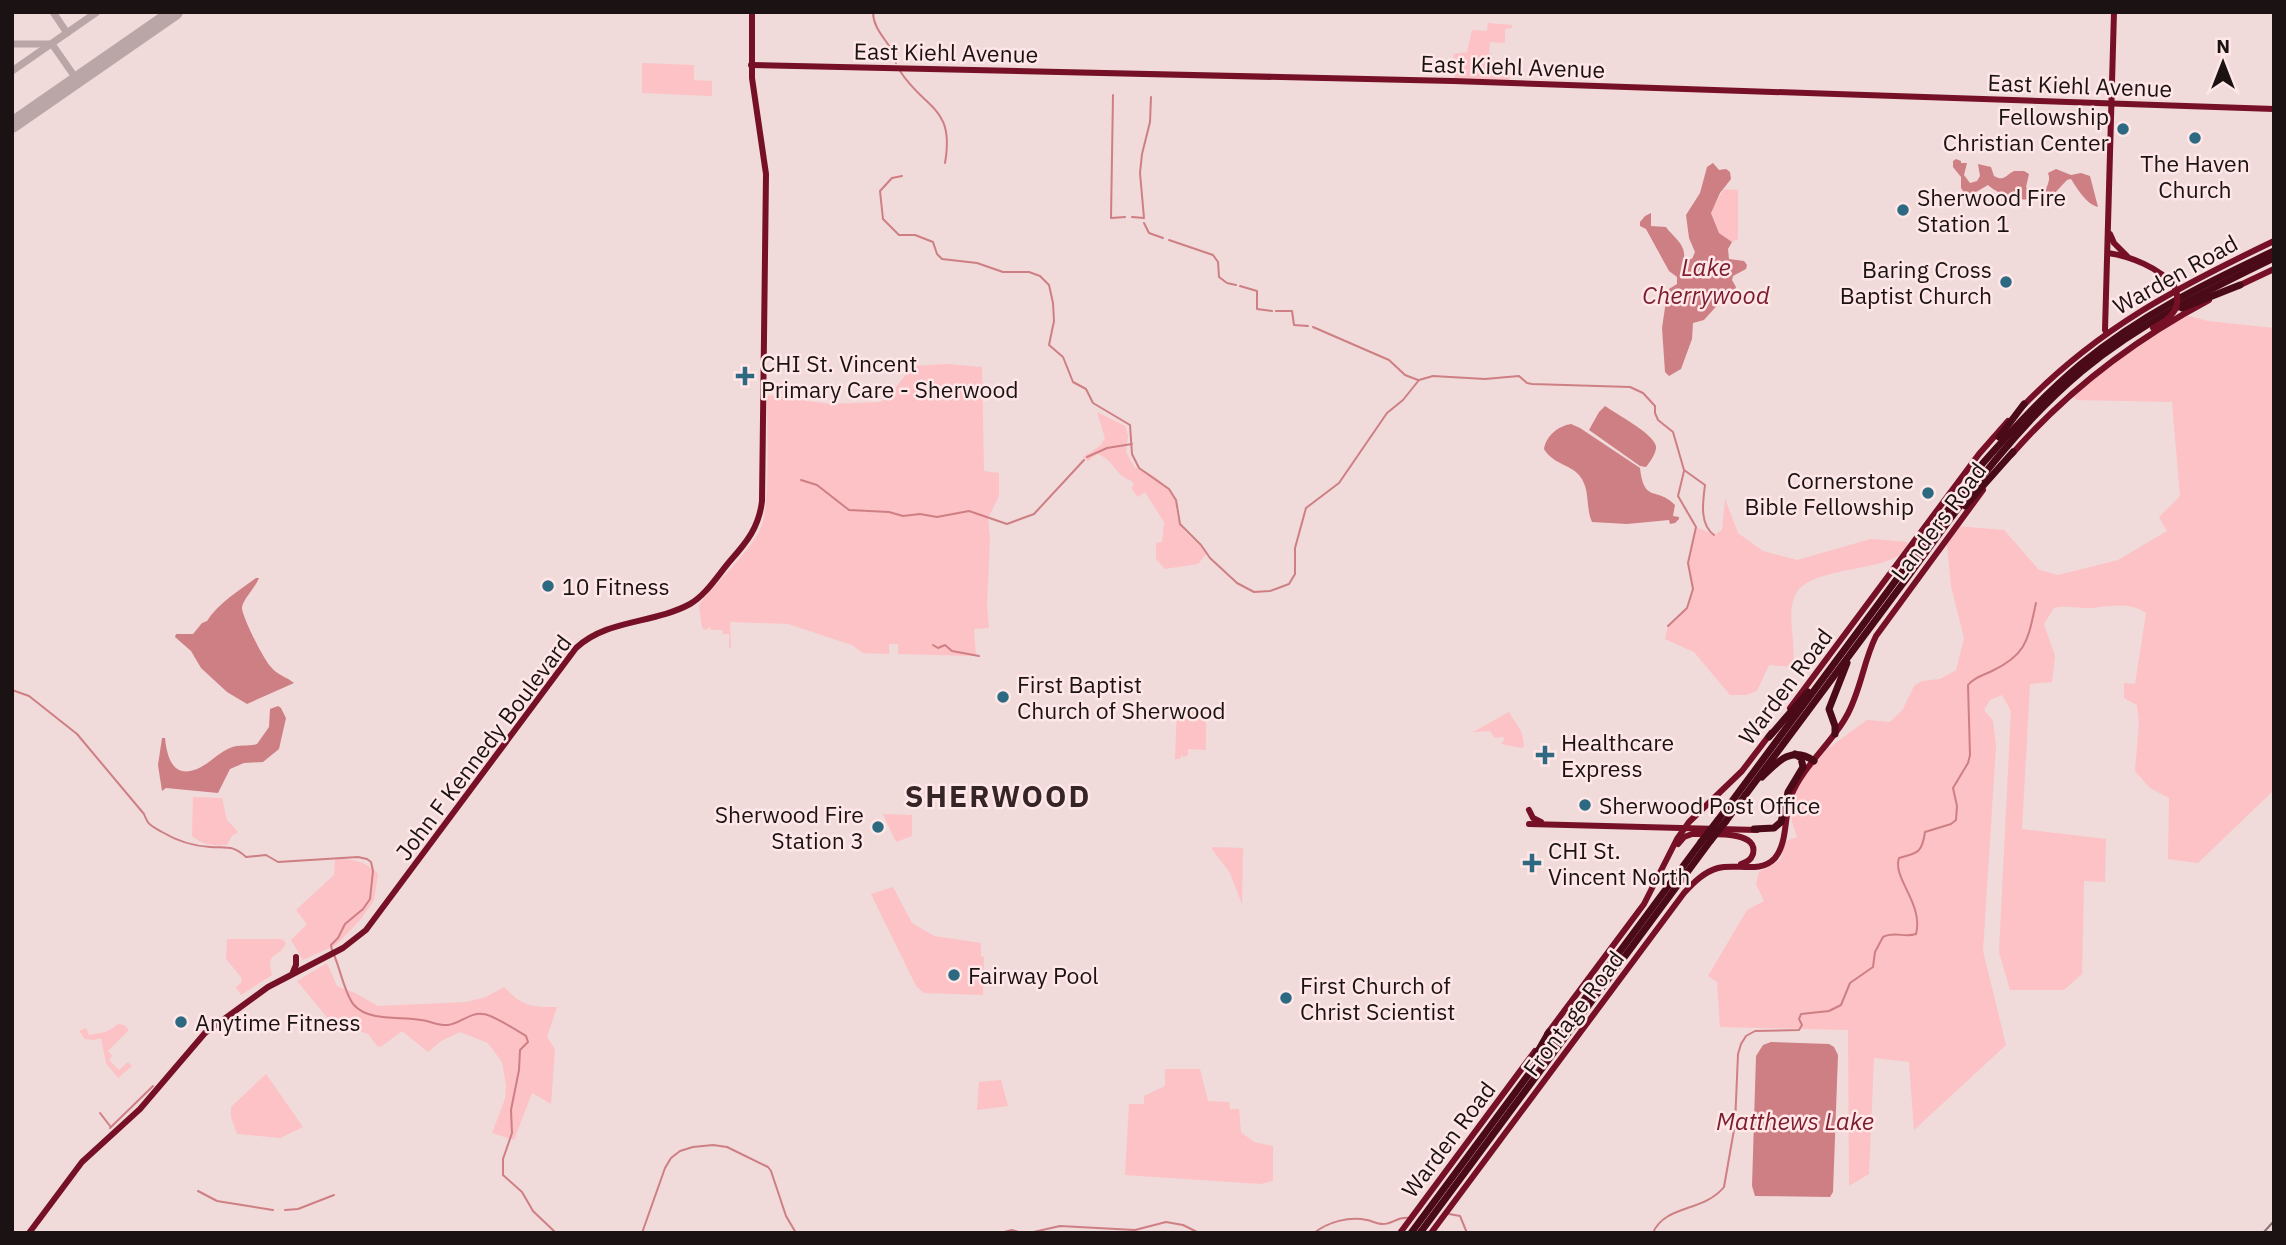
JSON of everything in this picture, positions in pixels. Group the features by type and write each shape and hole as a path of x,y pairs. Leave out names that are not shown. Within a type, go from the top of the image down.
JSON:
{"highway":[{"path":"1983,463 2043,398 2100,349 2162,307 2274,249"},
{"path":"1945,526 1991,464 2042,407 2105,353 2158,317 2274,258"},
{"path":"2158,317 2240,285"},
{"path":"1411,1233 1711,840 1722,820 1837,660 1931,539 2024,404"},
{"path":"1931,539 2013,452"},
{"path":"1748,791 1917,557"},
{"path":"1835,734 1829,709 1838,682 1856,645"},
{"path":"1769,737 1837,660"},
{"path":"1754,829 1774,828 1781,822 1788,792 1803,767 1801,758 1795,754"},
{"path":"1420,1233 1507,1103 1702,842 1781,759 1795,754 1805,755 1814,761"},
{"path":"1507,1103 1549,1032"}],"main road":[{"name":"John F Kennedy Boulevard","path":"29,1233 82,1162 144,1105 212,1024 291,974 343,948 362,934 576,648 602,631 672,612 693,602 751,535 759,520 762,501 765,214 765,164 751,65 752,12"},
{"path":"2107,333 2114,12"},
{"name":"East Kiehl Avenue","path":"751,65 1453,81 2274,109"},
{"path":"2109,226 2114,243 2129,258"},
{"name":"Warden Road","path":"1401,1233 1644,904 1684,828 1743,770 1979,454 2060,369 2107,333 2165,295 2274,241"},
{"path":"2059,404 2092,372 2165,321 2176,309 2178,296 2174,286 2164,275 2129,258 2108,253"},
{"name":"Landers Road","path":"1732,866 1758,866 1771,861 1779,852 1791,796 1852,707 1867,655 1876,636 2013,452 2059,404 2128,348 2182,314 2274,269"},
{"path":"1529,810 1535,819 1546,824"},
{"path":"1695,829 1693,824 1697,814"},
{"path":"1785,822 1793,831"},
{"path":"1529,824 1784,831"},
{"path":"1664,827 1673,832 1675,842"},
{"path":"1658,879 1678,843 1688,835 1747,838 1753,846 1752,856 1746,862 1732,866"},
{"name":"Frontage Road","path":"1431,1233 1684,893 1709,872 1732,866"},
{"path":"291,974 295,969 296,957"}],"shaded area":[{"path":"1488,23 1512,25 1512,28 1505,29 1505,43 1490,42 1489,53 1492,62 1510,66 1510,80 1455,78 1453,54 1467,52 1472,30 1487,31"},
{"path":"642,63 694,65 694,80 712,81 712,96 642,93"},
{"path":"1724,189 1738,190 1738,239 1732,242 1719,233 1711,211"},
{"path":"2185,315 2208,321 2274,328 2274,790 2198,863 2168,859 2169,798 2150,788 2135,771 2139,723 2137,705 2124,698 2124,683 2135,684 2146,613 2133,607 2120,606 2054,608 2044,624 2055,656 2052,682 2030,684 2022,829 2106,839 2105,882 2084,881 2082,974 2064,990 2010,990 1999,952 2011,711 2002,695 1990,700 1984,710 1993,721 1996,746 1983,951 2006,1045 1914,1130 1909,1062 1874,1058 1869,1174 1849,1186 1848,1030 1720,1027 1717,982 1708,976 1747,910 1764,901 1756,884 1759,872 1780,860 1786,841 1797,837 1792,822 1791,796 1819,755 1867,720 1890,722 1903,709 1914,686 1922,681 1940,679 1956,670 1964,638 1951,586 1947,544 1956,526 2004,530 2039,570 2058,575 2118,560 2167,531 2159,517 2180,496 2172,402 2077,400 2072,396 2137,346"},
{"path":"947,364 982,367 984,471 999,473 999,496 988,518 989,628 974,629 976,656 898,654 898,644 889,644 889,654 863,653 852,645 788,624 730,622 731,649 729,634 723,634 722,630 711,630 710,627 706,630 702,628 699,606 701,602 748,548 760,530 766,503 768,465 767,395 830,404 880,402 887,398 913,366"},
{"path":"1097,412 1125,426 1128,436 1126,452 1135,468 1151,474 1171,492 1180,524 1207,553 1198,564 1165,569 1156,559 1156,543 1162,542 1164,522 1145,492 1138,497 1131,488 1134,485 1132,481 1122,476 1102,456 1097,454 1088,461 1083,457 1101,445 1105,438"},
{"path":"1725,499 1738,533 1763,551 1797,560 1871,539 1908,542 1902,553 1889,560 1817,578 1805,584 1793,600 1792,667 1769,665 1757,691 1746,695 1730,695 1694,652 1665,639 1668,626 1687,608 1693,589 1688,563 1696,527 1714,535 1722,530"},
{"path":"1177,709 1206,711 1206,750 1188,749 1188,755 1183,757 1182,754 1180,759 1175,759"},
{"path":"1509,712 1522,733 1522,748 1501,744 1505,739 1495,738 1490,731 1473,732"},
{"path":"193,797 222,798 227,820 238,832 227,845 208,844 192,836"},
{"path":"883,814 912,815 912,836 896,842"},
{"path":"1213,847 1243,848 1242,904 1230,873"},
{"path":"335,859 359,862 378,874 374,900 360,920 336,945 303,960 291,940 307,924 296,910 334,875"},
{"path":"893,887 912,923 934,936 981,943 981,956 984,957 983,995 924,993 916,986 871,894"},
{"path":"227,939 282,939 286,943 270,962 272,975 241,995 236,987 242,982 241,977 226,959"},
{"path":"327,963 337,986 378,1006 467,1002 486,997 504,987 527,1004 557,1007 547,1037 555,1049 551,1104 532,1093 514,1140 492,1133 505,1099 506,1085 502,1062 488,1043 460,1032 441,1041 428,1052 402,1031 378,1047 368,1034 330,1021 297,981"},
{"path":"118,1024 129,1030 108,1051 112,1056 109,1060 119,1070 128,1062 132,1066 118,1078 106,1063 101,1038 85,1039 79,1031 86,1028 89,1035 101,1033"},
{"path":"1165,1069 1200,1069 1208,1101 1229,1102 1230,1109 1239,1109 1241,1132 1254,1142 1273,1146 1273,1181 1261,1184 1125,1175 1129,1104 1144,1104 1144,1096 1165,1086"},
{"path":"266,1074 303,1127 280,1138 237,1134 231,1117 231,1107"},
{"path":"1001,1080 1008,1106 977,1110 979,1082"}],"water":[{"path":"1956,159 1967,163 1964,175 1970,183 1977,181 1980,176 1978,164 1991,167 1994,176 2000,178 2014,171 2024,171 2029,174 2026,187 2032,199 2008,196 1988,185 1976,192 1965,194 1961,188 1961,177 1953,167 1953,161"},
{"name":"Lake Cherrywood","path":"1713,163 1719,170 1726,169 1730,172 1731,179 1720,193 1711,213 1719,233 1732,242 1728,249 1729,259 1744,261 1747,265 1746,269 1733,276 1736,287 1732,299 1722,300 1704,320 1693,323 1692,339 1681,369 1669,376 1665,372 1662,328 1667,294 1669,289 1677,284 1677,277 1669,271 1640,222 1651,213 1651,226 1666,227 1681,245 1684,258 1692,259 1695,252 1689,238 1686,215 1700,193 1707,167"},
{"path":"2056,169 2071,175 2081,173 2090,176 2098,207 2086,199 2071,179 2051,197 2046,196 2048,173"},
{"path":"1605,406 1653,441 1655,451 1646,467 1640,466 1589,430"},
{"path":"1571,424 1640,468 1648,491 1668,499 1675,505 1673,516 1679,519 1670,524 1669,520 1627,524 1592,522 1583,480 1544,449 1553,432"},
{"path":"259,578 242,607 245,619 268,663 276,672 294,683 247,704 227,692 201,668 191,651 175,637 176,634 193,634 223,603"},
{"path":"278,706 286,718 279,749 263,762 244,763 230,769 218,793 166,788 162,791 158,765 162,738 165,738 169,758 176,768 182,771 197,769 230,748 257,744 269,727 270,709"},
{"name":"Matthews Lake","path":"1771,1042 1829,1044 1838,1055 1833,1192 1830,1197 1755,1196 1752,1186 1756,1056 1763,1045"}],"waterway":[{"path":"873,12 876,26 892,50 896,63"},
{"path":"900,71 942,119 947,144 945,163"},
{"path":"1113,95 1111,218 1125,217"},
{"path":"1132,217 1144,218 1140,173 1150,122 1151,97"},
{"path":"902,176 892,178 880,191 883,219 899,235 915,235 933,242 942,259 977,263 1003,272 1029,272 1040,276 1049,285 1054,321 1049,345 1063,357 1073,382 1086,389 1093,403 1130,425 1132,454 1139,468 1169,489 1176,500 1180,524 1237,583 1254,592 1270,591 1289,584 1295,574 1295,548 1306,508 1339,483 1387,413 1403,400 1419,380 1433,376 1485,379 1519,376 1532,384 1630,387 1643,393 1655,406 1658,420 1673,432 1684,470 1705,485 1704,519 1714,535"},
{"path":"1144,223 1149,233 1163,238"},
{"path":"1169,240 1213,255 1218,262 1219,277 1236,285"},
{"path":"1240,286 1257,291 1257,309 1272,311"},
{"path":"1276,311 1292,311 1294,325 1308,326"},
{"path":"1313,327 1389,360 1405,375 1418,380"},
{"path":"1087,457 1107,448 1132,444"},
{"path":"801,480 817,485 849,510 937,517 969,511 1007,524 1034,514 1084,460"},
{"path":"1668,626 1687,608 1693,589 1688,563 1696,527 1678,496 1684,471"},
{"path":"1653,1233 1658,1224 1666,1218 1706,1201 1724,1187 1735,1124 1738,1054 1746,1036 1755,1031 1799,1030 1802,1025 1799,1019 1801,1014 1829,1011 1841,1005 1850,983 1873,967 1875,952 1883,937 1916,934 1916,912 1900,874 1899,858 1918,851 1925,832 1956,820 1957,806 1953,788 1970,755 1968,685 1976,678 2004,665 2020,651 2028,635 2036,603"},
{"path":"933,645 938,648 945,645 952,651 979,656"},
{"path":"12,690 29,696 77,734 144,814 149,824 173,838 197,846 234,849 246,857 266,855 278,862 358,857 371,862 373,871 370,899 363,909 345,924 331,945 332,950"},
{"path":"334,955 351,1001 368,1014 445,1025 483,1014 526,1036 528,1042 520,1050 511,1110 512,1133 503,1159 503,1175 522,1192 533,1211 556,1233"},
{"path":"110,1128 153,1086"},
{"path":"100,1113 110,1126"},
{"path":"642,1233 671,1158 680,1151 713,1145 727,1147 768,1167 786,1216 796,1233"},
{"path":"198,1191 217,1201 273,1210"},
{"path":"285,1210 298,1209 334,1195"},
{"path":"1449,1214 1460,1216 1467,1233"},
{"path":"1314,1233 1346,1219 1383,1224 1409,1218"},
{"path":"1029,1233 1060,1226 1135,1230 1166,1222 1183,1225 1199,1233"},
{"path":"1000,1233 1012,1230 1022,1233"}],"taxiway":[{"path":"53,12 67,33"},
{"path":"12,71 97,12"},
{"path":"12,44 52,44 77,80"}],"runway":[{"path":"12,125 175,12"}],"railway":[{"path":"2263,1233 2274,1221"}],"place":[{"name":"Fellowship Christian Center","path":"2123,129"},
{"name":"The Haven Church","path":"2195,138"},
{"name":"Sherwood Fire Station 1","path":"1903,210"},
{"name":"Baring Cross Baptist Church","path":"2006,282"},
{"name":"CHI St. Vincent Primary Care - Sherwood","path":"745,376"},
{"name":"Cornerstone Bible Fellowship","path":"1928,493"},
{"name":"10 Fitness","path":"548,586"},
{"name":"First Baptist Church of Sherwood","path":"1003,697"},
{"name":"Healthcare Express","path":"1545,755"},
{"name":"Sherwood Post Office","path":"1585,805"},
{"name":"Sherwood Fire Station 3","path":"878,827"},
{"name":"CHI St. Vincent North","path":"1532,863"},
{"name":"Fairway Pool","path":"954,975"},
{"name":"First Church of Christ Scientist","path":"1286,998"},
{"name":"Anytime Fitness","path":"181,1022"}],"district":[{"name":"SHERWOOD","path":"998,795"}]}
